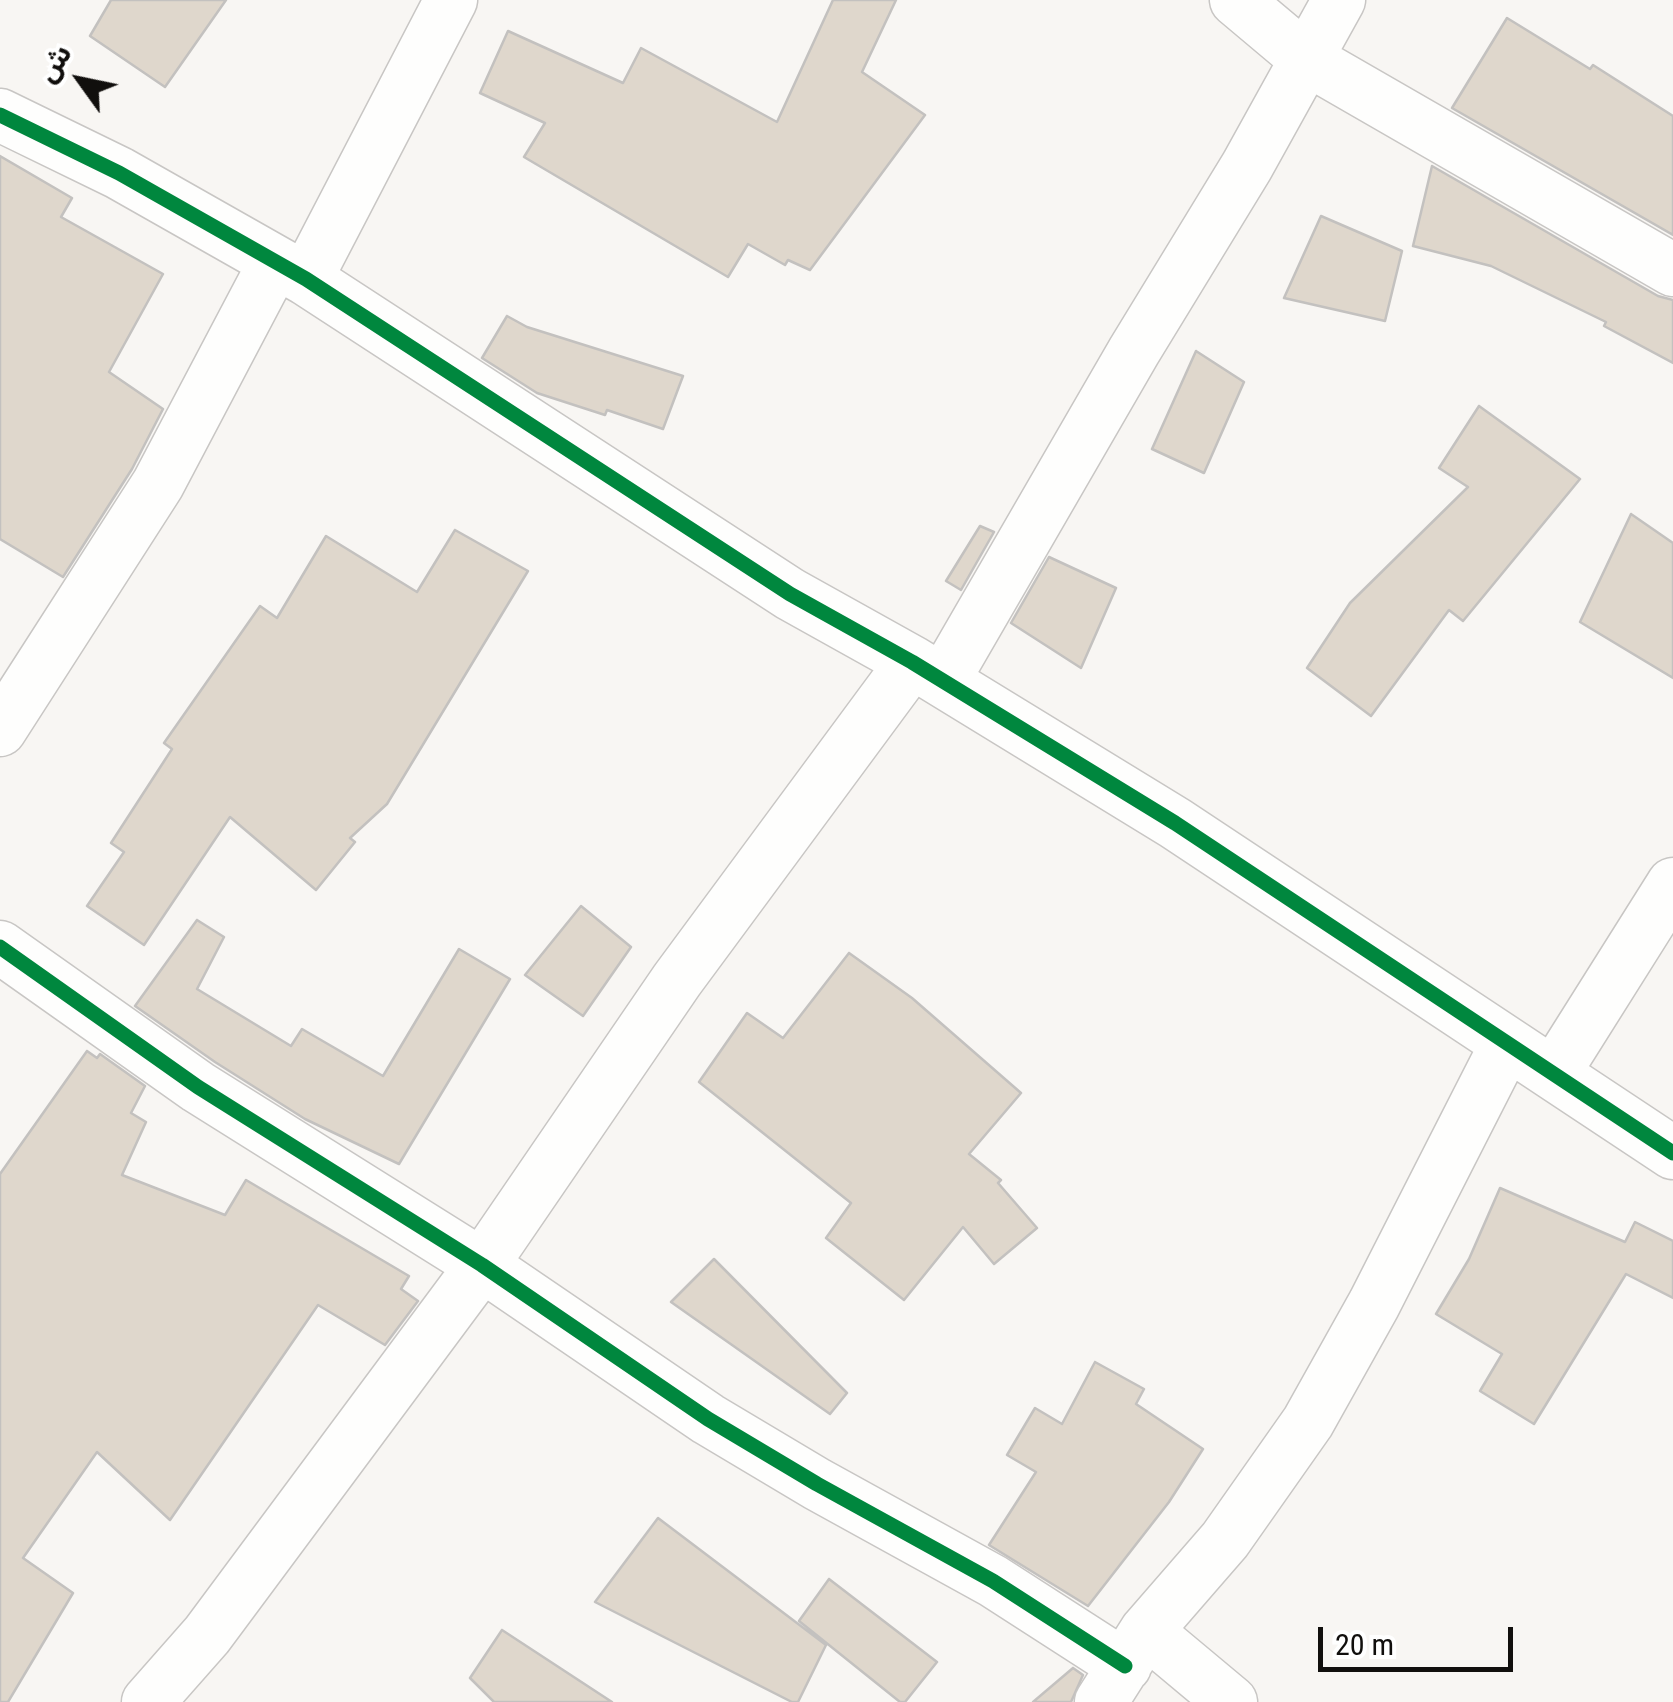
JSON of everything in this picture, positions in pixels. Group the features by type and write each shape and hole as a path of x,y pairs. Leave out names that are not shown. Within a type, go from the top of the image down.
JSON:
{"street":[{"path":"0,730 290,271 452,0"},
{"path":"1236,0 1305,58 1673,270"},
{"path":"148,1702 207,1634 482,1265 676,980 928,671 1134,351 1246,166 1339,0"},
{"path":"0,115 119,173 290,271 790,594 928,671 1174,823 1673,1153"},
{"path":"1554,1073 1673,884"},
{"path":"0,946 198,1087 482,1265 708,1419 993,1580 1124,1666 1231,1702"},
{"path":"1124,1666 1225,1540 1308,1422 1374,1304 1506,1043"}],"building":[{"path":"111,0 226,0 165,87 90,36"},
{"path":"833,0 896,0 862,72 925,115 810,270 788,260 785,265 748,244 728,277 524,157 545,123 480,93 508,31 623,83 641,48 777,122"},
{"path":"1507,18 1590,69 1593,65 1673,116 1673,235 1452,108"},
{"path":"0,156 72,198 61,217 163,274 109,372 163,409 132,469 63,577 0,539"},
{"path":"1432,166 1658,296 1673,300 1673,363 1604,326 1606,322 1491,266 1413,246"},
{"path":"1321,216 1402,251 1385,321 1284,298"},
{"path":"507,316 527,327 683,376 663,429 537,393 482,358"},
{"path":"1196,351 1244,382 1204,473 1152,449"},
{"path":"1479,406 1580,479 1463,621 1449,610 1371,716 1307,668 1350,603 1468,487 1439,468"},
{"path":"1631,514 1673,543 1673,678 1580,622"},
{"path":"980,526 994,532 961,590 946,581"},
{"path":"455,530 528,571 387,804 350,838 355,842 316,890 230,817 144,945 87,906 124,852 111,843 172,749 164,743 260,606 277,618 326,536 417,592"},
{"path":"1049,557 1116,588 1081,668 1011,623"},
{"path":"581,906 631,947 583,1016 525,975"},
{"path":"197,920 224,937 197,989 291,1046 302,1029 383,1076 459,949 510,979 399,1164 305,1119 135,1006"},
{"path":"849,953 912,998 1021,1093 969,1154 1001,1180 998,1183 1037,1228 994,1264 963,1227 904,1300 826,1238 851,1203 699,1082 747,1013 783,1038"},
{"path":"87,1051 97,1058 100,1054 145,1086 131,1113 146,1122 122,1175 225,1215 246,1180 409,1276 401,1289 418,1301 385,1345 318,1305 170,1520 97,1452 23,1558 73,1593 8,1702 0,1702 0,1174"},
{"path":"1500,1188 1625,1242 1635,1222 1673,1241 1673,1298 1626,1274 1534,1424 1480,1391 1502,1354 1436,1314 1469,1259"},
{"path":"714,1259 847,1393 830,1414 671,1302"},
{"path":"1095,1362 1144,1389 1136,1404 1203,1449 1169,1502 1088,1606 989,1545 1036,1472 1007,1455 1035,1408 1062,1424"},
{"path":"658,1518 826,1645 798,1702 595,1602"},
{"path":"829,1579 937,1662 905,1702 900,1702 799,1621"},
{"path":"502,1630 612,1702 494,1702 470,1678"},
{"path":"1073,1668 1083,1675 1071,1702 1033,1702"}],"cycle path":[{"path":"0,115 119,173 306,279 790,594 912,662 1175,823 1673,1153"},
{"path":"0,947 198,1087 482,1265 708,1419 993,1581 1125,1666"}]}
